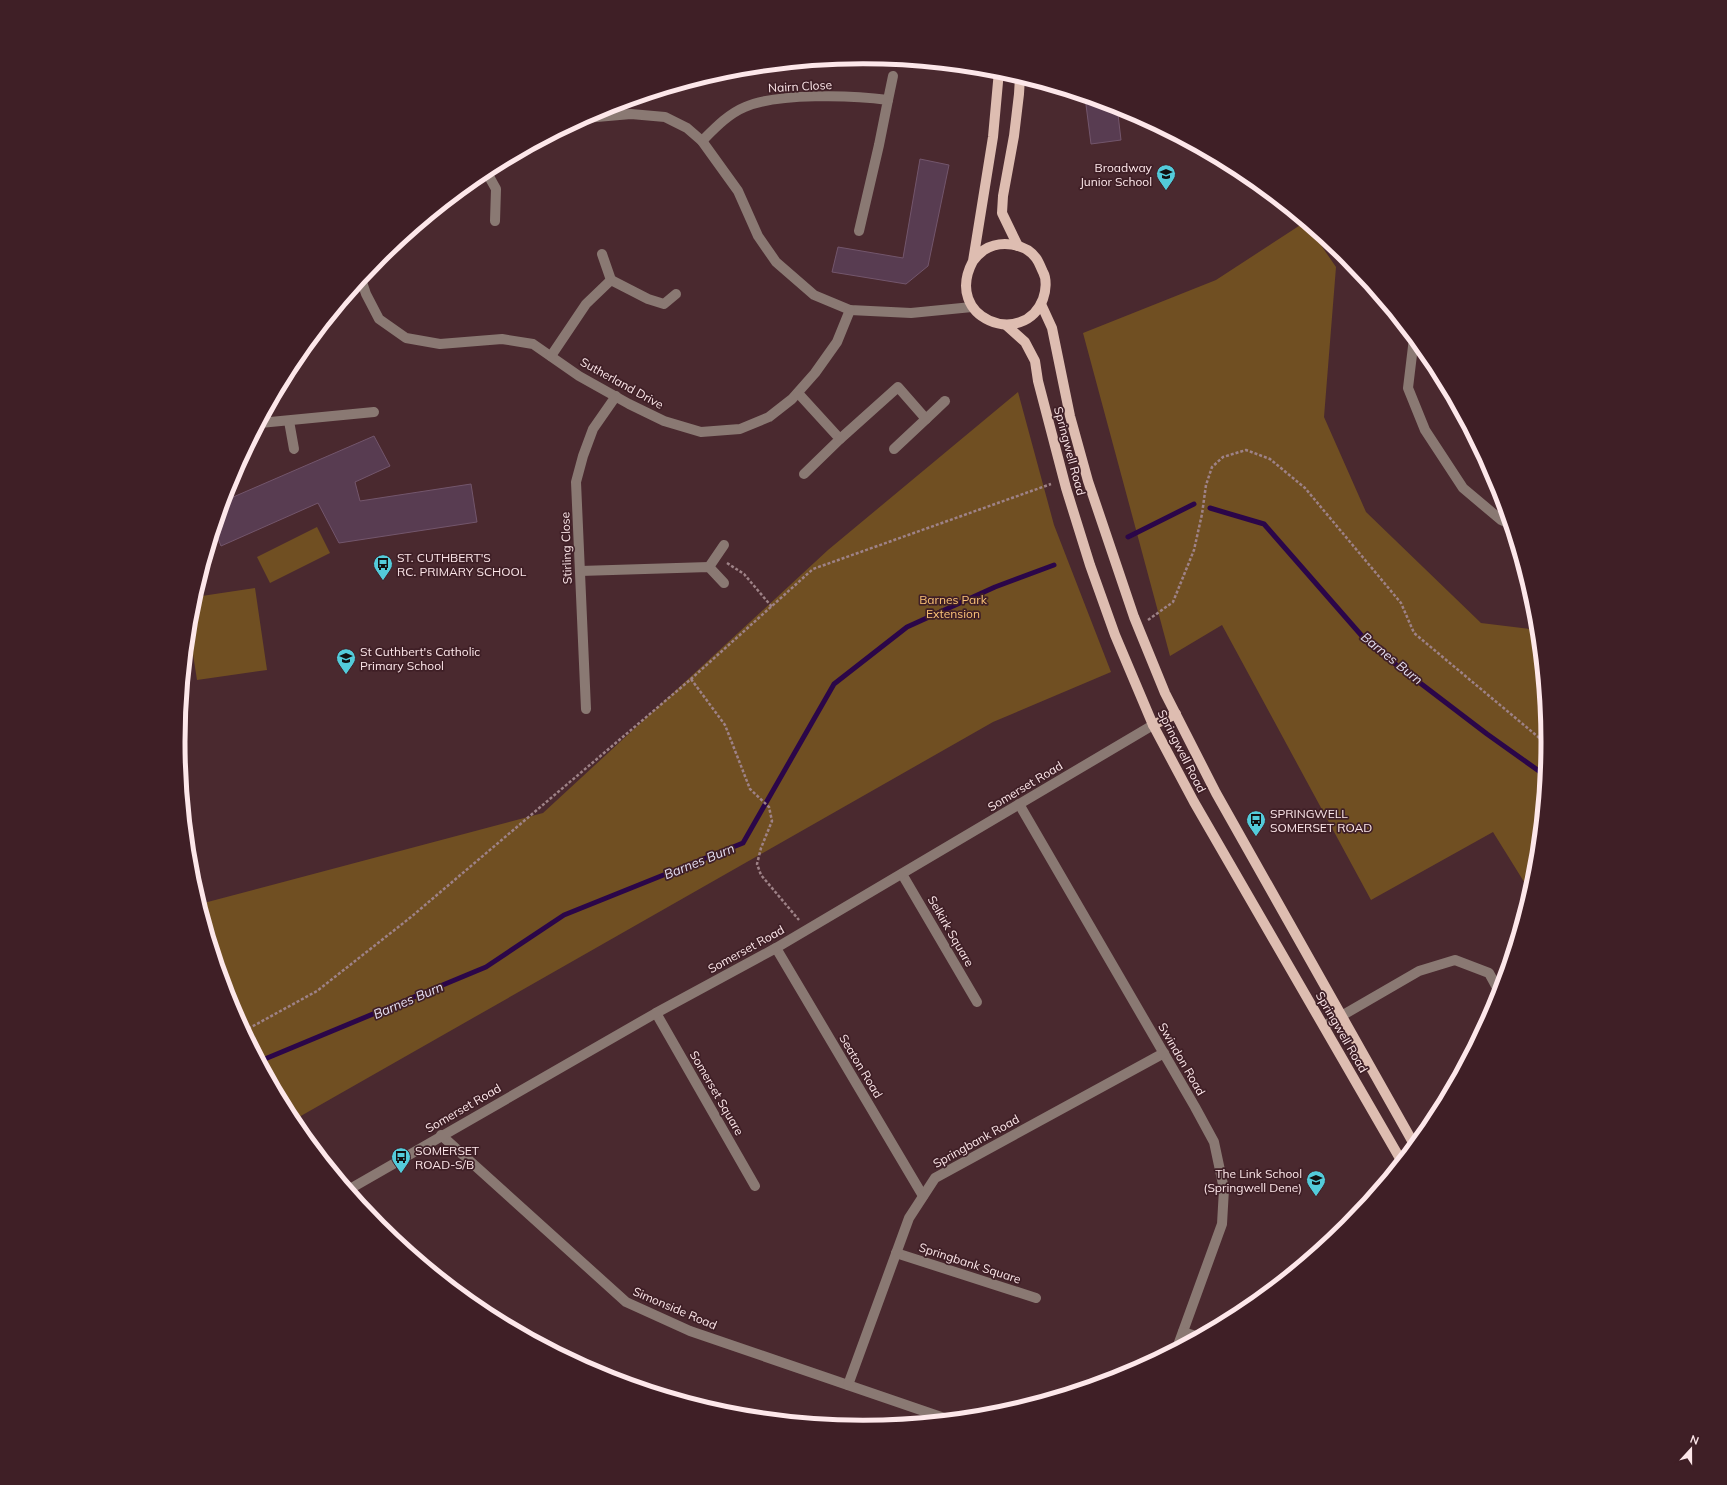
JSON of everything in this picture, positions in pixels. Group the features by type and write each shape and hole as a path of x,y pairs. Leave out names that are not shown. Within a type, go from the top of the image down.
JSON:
{"main road":[{"name":"Springwell Road","path":"973,261 993,137 998,78"},
{"path":"1018,246 1002,213 1003,196 1016,122 1020,82"},
{"name":"Springwell Road","path":"1008,244 1018,246 1031,252 1037,259 1045,276 1045,293 1041,304 1032,315 1023,321 1006,325 986,320 972,307 966,294 965,286 967,272 973,261 983,251 992,246 1008,244"},
{"name":"Springwell Road","path":"1041,304 1052,328 1070,416 1088,481 1138,627 1165,693 1216,793 1412,1142"},
{"name":"Springwell Road","path":"1006,325 1025,342 1035,361 1038,381 1064,480 1090,565 1115,635 1153,725 1194,802 1400,1158"},
{"path":"1153,725 1176,714"}],"street":[{"path":"859,231 893,76"},
{"name":"Nairn Close","path":"702,141 725,119 744,107 767,100 863,96 888,100"},
{"path":"603,116 632,114 665,117 687,128 702,141 738,191 758,236 776,262 814,294 850,310 911,313 972,307"},
{"path":"489,177 496,189 495,221"},
{"path":"602,254 611,280 648,299 664,304 676,294"},
{"path":"551,356 586,304 611,280"},
{"name":"Sutherland Drive","path":"363,285 379,319 406,338 440,344 502,339 532,344 579,376 664,421 701,432 740,428 769,417 798,393 815,373 837,342 850,310"},
{"path":"1413,345 1408,388 1425,430 1463,488 1505,522"},
{"path":"804,474 840,439 898,388 926,419"},
{"path":"798,393 840,439"},
{"name":"Stirling Close","path":"586,709 576,482 583,456 593,429 616,396"},
{"path":"894,449 945,401"},
{"path":"265,423 374,412"},
{"path":"289,421 294,449"},
{"path":"710,567 724,545"},
{"path":"580,571 710,567"},
{"path":"710,567 724,583"},
{"name":"Somerset Road","path":"351,1188 441,1135 656,1013 776,948 1153,725"},
{"name":"Swindon Road","path":"1019,804 1214,1142 1224,1189 1222,1224 1179,1343"},
{"name":"Selkirk Square","path":"902,874 977,1002"},
{"name":"Seaton Road","path":"776,948 923,1196"},
{"path":"1324,1026 1419,971 1455,960 1489,973 1496,986"},
{"name":"Somerset Square","path":"656,1013 755,1186"},
{"name":"Springbank Road","path":"848,1385 909,1218 935,1178 1164,1053"},
{"name":"Simonside Road","path":"441,1135 626,1302 690,1331 940,1416"},
{"name":"Springbank Square","path":"896,1252 1036,1298"},
{"path":"1183,1332 1193,1335"}],"path":[{"path":"1138,627 1173,602 1194,550 1212,467 1223,457 1246,450 1270,459 1305,488 1401,603 1414,633 1542,740"},
{"path":"249,1028 317,991 411,917 691,680 813,569 1064,480"},
{"path":"716,556 744,574 772,607"},
{"path":"691,680 725,725 750,789 769,807 772,821 761,848 758,864 761,875 807,930"}],"green space":[{"path":"1302,224 1314,235 1336,267 1324,417 1366,512 1481,623 1532,629 1541,698 1542,742 1541,787 1536,831 1526,886 1493,832 1371,900 1222,625 1170,656 1083,333 1216,280"},
{"name":"Barnes Park Extension","path":"1018,392 1054,525 1111,672 993,722 298,1118 276,1082 255,1043 237,1002 221,961 204,903 543,813 828,550"},
{"path":"317,527 330,553 270,583 257,557"},
{"path":"255,588 267,670 197,680 192,648 201,596"}],"building":[{"path":"1086,101 1118,114 1121,140 1091,144"},
{"path":"920,159 949,165 928,266 906,284 832,272 838,247 903,258"},
{"path":"374,436 390,466 355,482 360,501 471,484 477,522 339,543 318,503 221,546 217,537 231,498"}],"waterway":[{"path":"1128,537 1194,504"},
{"name":"Barnes Burn","path":"1210,508 1264,524 1369,644 1487,734 1541,773"},
{"name":"Barnes Burn","path":"264,1059 486,967 564,915 743,843 834,684 907,627 995,587 1054,565"}],"place":[{"name":"Broadway Junior School","path":"1166,191"},
{"name":"ST. CUTHBERT'S RC. PRIMARY SCHOOL","path":"383,581"},
{"name":"St Cuthbert's Catholic Primary School","path":"346,675"},
{"name":"SPRINGWELL SOMERSET ROAD","path":"1256,837"},
{"name":"SOMERSET ROAD-S/B","path":"401,1174"},
{"name":"The Link School (Springwell Dene)","path":"1316,1197"}]}
